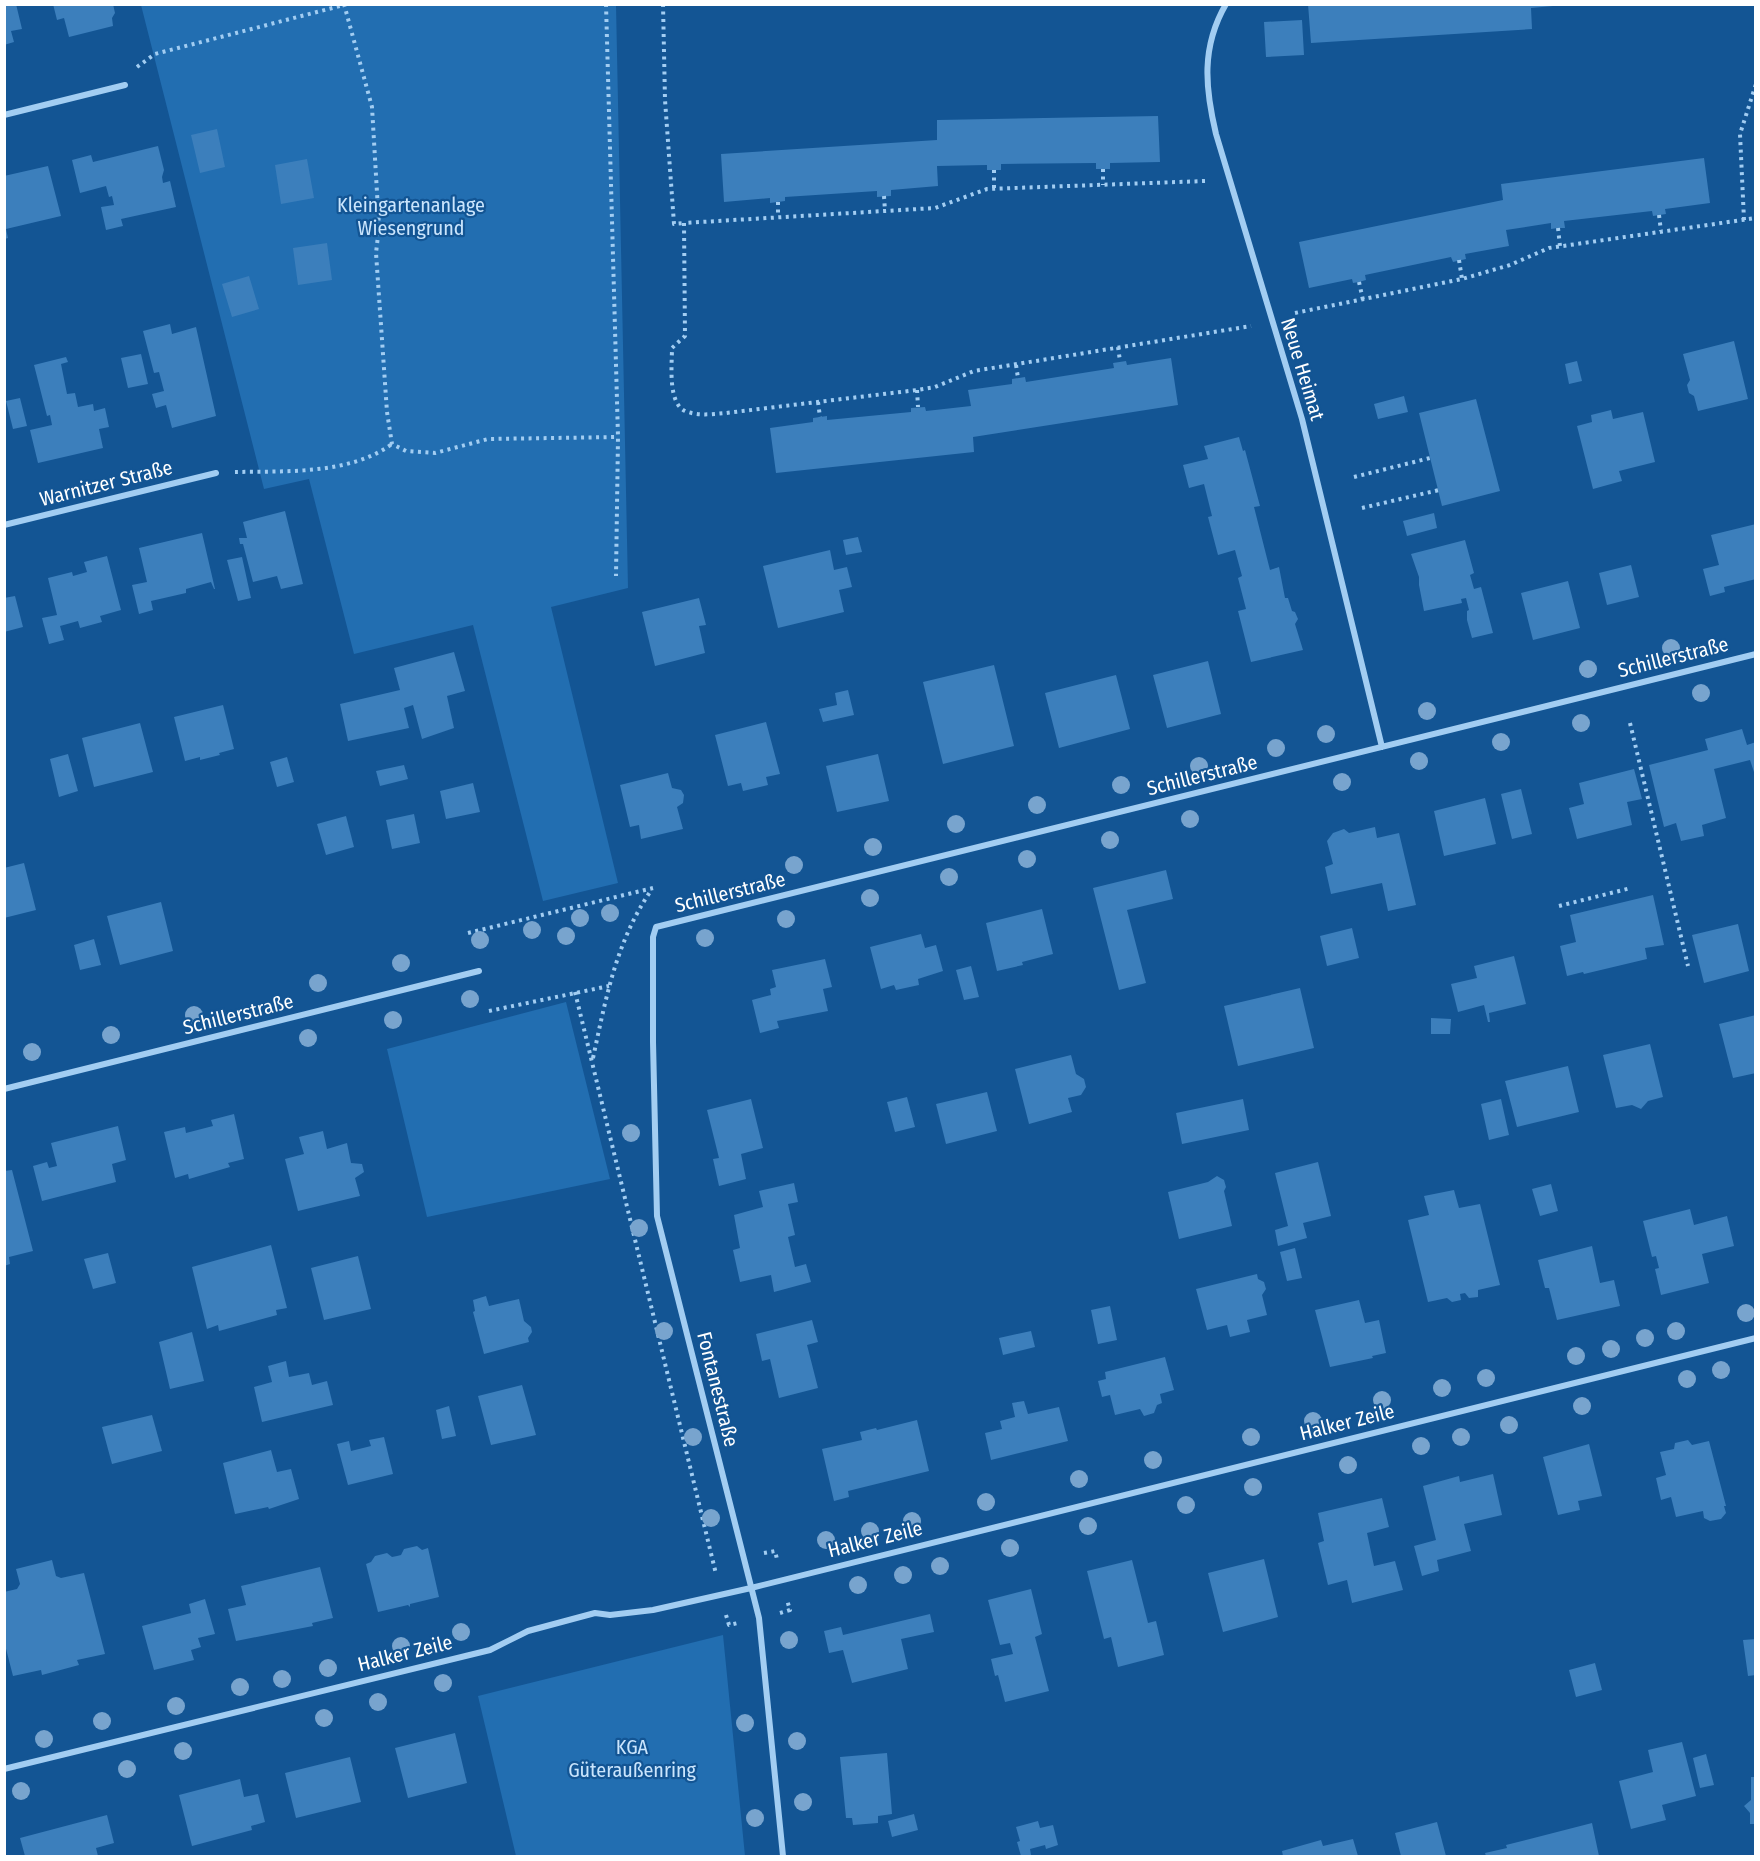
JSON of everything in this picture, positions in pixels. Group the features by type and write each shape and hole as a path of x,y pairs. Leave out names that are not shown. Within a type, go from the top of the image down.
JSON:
{"street":[{"name":"Neue Heimat","path":"1226,4 1219,16 1210,45 1206,69 1209,103 1216,134 1302,420 1382,747"},
{"path":"4,115 121,86"},
{"name":"Warnitzer Straße","path":"4,525 216,473"},
{"name":"Schillerstraße","path":"656,927 1755,654"},
{"name":"Fontanestraße","path":"656,927 653,937 653,1042 657,1216 760,1627 783,1857"},
{"name":"Schillerstraße","path":"4,1089 478,971"},
{"name":"Halker Zeile","path":"4,1769 490,1650 528,1632 595,1613 610,1616 653,1610 751,1588 1755,1338"}],"path":[{"path":"606,4 618,437 616,576"},
{"path":"663,4 664,100 674,224 935,208 987,189 1205,181"},
{"path":"121,86 130,72 155,54 345,5 372,107 379,227 376,253 387,412 392,444"},
{"path":"1744,220 1740,134 1755,84"},
{"path":"1103,169 1103,185"},
{"path":"994,170 994,189"},
{"path":"884,196 885,211"},
{"path":"778,202 778,217"},
{"path":"1659,215 1661,231"},
{"path":"1295,314 1462,279 1510,265 1549,248 1755,218"},
{"path":"684,223 685,336 672,348 671,382 676,402 685,412 726,413 916,390 935,387 974,372 1251,326"},
{"path":"1558,228 1560,246"},
{"path":"1459,260 1462,279"},
{"path":"1359,282 1363,300"},
{"path":"1118,347 1120,362"},
{"path":"1016,364 1018,378"},
{"path":"916,390 918,407"},
{"path":"818,402 820,417"},
{"path":"392,444 406,451 435,453 488,439 618,437"},
{"path":"216,473 308,471 347,464 378,454 392,444"},
{"path":"1354,477 1430,458"},
{"path":"1362,508 1438,490"},
{"path":"1630,723 1688,966"},
{"path":"468,933 653,888 638,910 623,942 609,986 592,1060"},
{"path":"1559,906 1631,888"},
{"path":"489,1011 609,986"},
{"path":"575,992 717,1574"},
{"path":"764,1553 775,1551 777,1559"},
{"path":"714,1565 723,1563"},
{"path":"780,1613 790,1610 787,1600"},
{"path":"726,1615 729,1625 739,1623"}],"green space":[{"name":"Kleingartenanlage Wiesengrund","path":"141,5 616,5 628,588 551,607 618,883 543,901 473,625 354,654 309,479 264,489"},
{"path":"566,1002 610,1179 427,1217 387,1049"},
{"name":"KGA Güteraußenring","path":"723,1635 745,1856 516,1856 478,1696"}],"building":[{"path":"4,4 16,4 22,29 11,31 14,42 4,45"},
{"path":"53,4 113,4 115,13 112,18 113,26 69,37 64,18 57,20"},
{"path":"1308,4 1553,4 1553,6 1531,8 1532,29 1311,43"},
{"path":"1302,20 1304,55 1266,57 1264,22"},
{"path":"1158,116 1160,162 1110,163 1110,169 1096,169 1096,163 1001,164 1001,170 987,170 987,165 937,166 938,186 891,190 891,196 877,197 877,191 785,197 785,201 770,203 770,198 724,202 721,154 937,140 937,120"},
{"path":"217,129 225,167 200,173 191,135"},
{"path":"158,146 164,170 163,183 170,181 176,207 121,219 123,226 106,230 101,207 114,205 112,196 109,197 106,186 80,193 72,160 91,155 93,162"},
{"path":"1704,158 1710,203 1665,209 1666,214 1653,216 1652,211 1564,221 1565,228 1551,229 1551,223 1506,230 1509,246 1465,254 1466,259 1453,262 1451,257 1365,275 1366,280 1359,282 1353,283 1352,279 1309,288 1299,242 1503,200 1501,184"},
{"path":"307,159 314,198 281,204 275,165"},
{"path":"48,166 61,216 6,229 8,238 5,239 4,176"},
{"path":"327,243 332,280 298,285 293,248"},
{"path":"249,276 259,309 232,317 222,284"},
{"path":"170,324 172,334 196,327 216,416 172,428 166,405 156,408 152,394 164,391 159,372 154,373 143,331"},
{"path":"1734,341 1748,399 1698,411 1694,396 1689,393 1687,385 1690,380 1683,354"},
{"path":"141,354 148,384 128,388 121,358"},
{"path":"66,357 68,362 61,364 67,394 75,393 78,407 93,404 94,411 105,408 109,427 99,429 103,448 38,463 30,430 52,425 50,415 47,416 34,365"},
{"path":"1171,358 1178,405 973,437 974,452 776,473 770,428 813,422 813,418 827,416 827,420 911,412 911,408 925,407 926,411 971,406 968,390 1012,384 1012,379 1025,377 1026,382 1114,368 1113,363 1126,361 1127,365"},
{"path":"1577,361 1582,381 1569,384 1565,364"},
{"path":"1404,396 1408,412 1378,419 1374,404"},
{"path":"20,398 27,426 13,429 6,401"},
{"path":"1476,399 1500,491 1442,506 1419,413"},
{"path":"1611,410 1613,419 1643,412 1655,462 1619,471 1622,481 1593,489 1577,426 1592,422 1591,415"},
{"path":"1239,437 1243,451 1245,450 1260,506 1254,507 1270,570 1279,567 1285,598 1288,598 1292,611 1298,619 1295,624 1303,650 1251,662 1238,611 1246,609 1238,578 1242,576 1235,550 1218,555 1208,517 1212,516 1204,484 1189,488 1183,465 1208,459 1204,446"},
{"path":"285,511 303,584 281,589 277,576 253,582 243,544 240,544 239,538 247,538 243,522"},
{"path":"1434,513 1437,528 1407,536 1403,521"},
{"path":"1756,524 1756,579 1724,587 1725,592 1710,596 1703,569 1719,565 1711,535"},
{"path":"202,533 215,589 211,582 186,589 186,593 151,601 153,610 139,614 132,585 147,582 139,548"},
{"path":"858,537 862,552 846,555 843,540"},
{"path":"1465,540 1474,573 1470,575 1474,589 1481,587 1493,633 1472,638 1467,620 1469,610 1466,598 1461,599 1462,603 1424,611 1419,577 1411,554"},
{"path":"830,550 834,570 847,567 852,587 839,590 844,612 778,628 763,566"},
{"path":"107,556 121,610 100,616 102,622 80,628 78,621 60,626 64,640 49,644 42,618 57,615 48,578 72,572 73,576 87,572 84,562"},
{"path":"242,557 251,598 238,601 227,560"},
{"path":"1631,565 1639,597 1607,605 1599,573"},
{"path":"1568,581 1580,628 1533,640 1521,593"},
{"path":"15,596 23,627 4,632 4,598"},
{"path":"699,598 706,625 699,626 705,653 655,666 642,612"},
{"path":"454,652 465,691 447,696 454,728 422,739 413,705 404,708 409,728 348,741 340,704 400,690 394,668"},
{"path":"1208,661 1221,714 1167,728 1153,675"},
{"path":"994,665 1014,746 943,764 923,682"},
{"path":"1116,675 1130,729 1059,748 1045,693"},
{"path":"848,690 854,715 823,722 819,709 837,705 835,693"},
{"path":"223,705 234,749 200,760 200,757 185,761 174,717"},
{"path":"766,722 780,774 766,777 768,785 743,791 741,783 728,786 715,735"},
{"path":"140,723 153,772 94,787 82,738"},
{"path":"1742,729 1747,745 1756,742 1756,778 1750,760 1714,769 1726,818 1702,825 1704,836 1681,841 1676,823 1664,827 1649,765 1708,750 1705,739"},
{"path":"68,754 78,791 59,797 50,759"},
{"path":"878,754 889,801 837,812 826,766"},
{"path":"287,757 294,782 277,787 270,762"},
{"path":"404,765 408,779 380,786 376,771"},
{"path":"1634,769 1642,799 1627,802 1632,825 1577,839 1569,808 1584,804 1579,783"},
{"path":"668,773 672,788 681,790 684,795 683,803 677,807 683,829 641,839 639,825 630,827 620,785"},
{"path":"473,783 480,812 446,819 440,791"},
{"path":"1521,789 1532,834 1512,839 1501,794"},
{"path":"1485,798 1496,844 1444,856 1434,811"},
{"path":"414,814 420,843 392,849 386,820"},
{"path":"346,816 354,847 326,855 317,824"},
{"path":"1375,827 1377,838 1399,833 1416,905 1388,911 1382,883 1331,894 1325,867 1333,864 1327,841 1333,833 1344,829 1349,833"},
{"path":"24,863 36,910 4,918 4,868"},
{"path":"1166,870 1173,899 1127,910 1146,983 1119,990 1093,888"},
{"path":"1653,895 1664,945 1645,948 1647,959 1567,976 1560,946 1576,942 1570,915"},
{"path":"161,902 173,951 120,965 107,916"},
{"path":"1042,909 1053,954 1022,962 1023,965 997,971 986,923"},
{"path":"1738,924 1749,971 1704,983 1692,935"},
{"path":"1352,928 1359,958 1327,966 1320,936"},
{"path":"921,934 925,948 936,945 943,971 918,979 919,985 896,990 894,985 881,989 870,947"},
{"path":"94,939 101,965 80,970 74,945"},
{"path":"1514,956 1526,1004 1489,1013 1490,1022 1488,1022 1484,1005 1458,1012 1451,984 1477,978 1474,966"},
{"path":"825,959 832,987 823,989 828,1011 777,1021 779,1028 760,1033 752,1000 771,995 770,989 776,987 772,970"},
{"path":"971,966 979,997 964,1000 956,970"},
{"path":"1300,988 1314,1048 1238,1066 1224,1006"},
{"path":"1756,1015 1756,1073 1733,1078 1719,1024"},
{"path":"1431,1018 1451,1019 1450,1034 1431,1034"},
{"path":"1650,1044 1663,1097 1648,1101 1641,1109 1632,1105 1616,1108 1603,1055"},
{"path":"1071,1055 1076,1074 1084,1079 1086,1087 1081,1095 1068,1098 1072,1112 1029,1124 1015,1069"},
{"path":"1568,1066 1579,1112 1517,1127 1505,1081"},
{"path":"987,1092 997,1131 946,1144 936,1104"},
{"path":"907,1097 915,1127 895,1132 887,1102"},
{"path":"751,1099 763,1148 741,1154 746,1179 719,1186 713,1159 719,1158 707,1110"},
{"path":"1243,1099 1249,1130 1182,1144 1176,1113"},
{"path":"1501,1099 1509,1135 1489,1140 1481,1104"},
{"path":"234,1114 244,1159 228,1163 230,1167 189,1179 188,1174 175,1178 164,1132 185,1127 186,1133 213,1126 211,1120"},
{"path":"118,1126 126,1160 112,1164 116,1182 42,1201 33,1166 47,1162 49,1168 57,1166 51,1143"},
{"path":"323,1131 327,1149 347,1143 351,1163 362,1164 364,1172 355,1178 360,1196 298,1211 285,1159 304,1154 299,1137"},
{"path":"1318,1162 1331,1216 1303,1223 1307,1238 1278,1246 1275,1230 1288,1226 1275,1173"},
{"path":"12,1170 33,1251 9,1257 10,1264 4,1266 4,1171"},
{"path":"1217,1176 1224,1180 1226,1187 1224,1191 1232,1226 1179,1239 1168,1192 1208,1182"},
{"path":"794,1183 798,1202 788,1204 795,1235 788,1237 795,1267 806,1264 811,1282 774,1292 771,1275 740,1282 733,1250 740,1248 734,1215 763,1207 759,1191"},
{"path":"1551,1184 1558,1211 1540,1216 1532,1189"},
{"path":"1454,1190 1459,1208 1480,1204 1500,1285 1478,1290 1478,1297 1469,1298 1465,1293 1460,1294 1461,1300 1452,1302 1447,1298 1428,1302 1408,1220 1429,1215 1424,1196"},
{"path":"1690,1209 1694,1225 1727,1216 1734,1246 1702,1254 1709,1283 1661,1295 1655,1269 1659,1268 1656,1256 1652,1257 1643,1221"},
{"path":"271,1245 287,1308 276,1310 277,1315 219,1331 218,1325 207,1329 192,1267"},
{"path":"1592,1246 1600,1283 1614,1280 1620,1306 1557,1320 1549,1288 1545,1288 1538,1260"},
{"path":"1295,1248 1302,1278 1287,1281 1280,1252"},
{"path":"108,1253 116,1283 93,1289 84,1259"},
{"path":"358,1256 371,1309 324,1320 311,1268"},
{"path":"1257,1274 1258,1279 1264,1282 1266,1289 1262,1295 1267,1315 1247,1320 1250,1332 1230,1337 1227,1325 1207,1330 1196,1289"},
{"path":"486,1296 489,1306 519,1299 524,1321 531,1327 529,1342 484,1354 473,1312 475,1311 473,1300"},
{"path":"1359,1300 1365,1323 1379,1320 1386,1353 1330,1367 1315,1310"},
{"path":"1110,1306 1117,1340 1098,1344 1091,1310"},
{"path":"812,1320 818,1342 807,1345 818,1388 779,1398 770,1359 762,1361 756,1334"},
{"path":"1031,1331 1035,1347 1003,1355 999,1338"},
{"path":"192,1332 204,1381 170,1389 159,1342"},
{"path":"1165,1357 1174,1390 1160,1394 1162,1403 1157,1405 1154,1413 1144,1416 1140,1409 1115,1415 1110,1395 1102,1397 1098,1381 1106,1379 1105,1372"},
{"path":"286,1361 289,1377 309,1373 312,1385 327,1381 333,1405 262,1422 254,1387 272,1382 268,1366"},
{"path":"522,1385 536,1435 491,1445 478,1396"},
{"path":"1024,1401 1028,1414 1059,1407 1068,1441 991,1460 985,1433 1002,1429 1000,1421 1015,1417 1012,1403"},
{"path":"449,1406 456,1436 442,1439 436,1410"},
{"path":"152,1415 162,1451 112,1464 102,1427"},
{"path":"917,1420 929,1471 848,1491 849,1497 834,1501 822,1449 862,1440 860,1432"},
{"path":"384,1437 393,1474 348,1485 337,1444 349,1441 351,1451 371,1446 369,1440"},
{"path":"1688,1440 1692,1445 1709,1441 1726,1506 1724,1506 1726,1513 1721,1519 1710,1521 1704,1518 1703,1511 1676,1517 1671,1497 1661,1500 1656,1478 1666,1475 1660,1452 1674,1449 1675,1443"},
{"path":"1589,1444 1602,1496 1578,1501 1580,1510 1558,1515 1543,1457"},
{"path":"271,1450 277,1472 291,1469 299,1499 269,1509 268,1507 235,1514 223,1463"},
{"path":"1493,1474 1502,1515 1464,1524 1471,1551 1437,1560 1439,1571 1422,1576 1414,1546 1436,1540 1423,1486 1459,1476 1460,1482"},
{"path":"1382,1498 1389,1527 1367,1533 1374,1566 1395,1561 1403,1590 1352,1603 1347,1580 1328,1585 1318,1543 1324,1541 1318,1513"},
{"path":"417,1546 422,1550 428,1548 439,1597 410,1604 410,1607 408,1605 378,1612 366,1564 371,1562 375,1556 387,1553 392,1557 397,1556 401,1555 404,1549"},
{"path":"1264,1559 1278,1617 1223,1632 1208,1573"},
{"path":"52,1560 56,1576 61,1578 84,1573 105,1654 77,1660 79,1665 42,1675 41,1670 13,1676 4,1641 4,1592 17,1589 20,1584 16,1569"},
{"path":"1132,1560 1148,1623 1156,1621 1164,1655 1118,1667 1111,1637 1104,1639 1087,1571"},
{"path":"320,1567 333,1618 312,1623 313,1626 236,1641 228,1609 246,1605 241,1586"},
{"path":"1031,1589 1042,1634 1035,1637 1049,1691 1005,1702 991,1659 1013,1654 1010,1643 1000,1645 988,1600"},
{"path":"205,1599 215,1634 198,1638 201,1647 191,1650 194,1660 154,1670 142,1626 191,1613 189,1604"},
{"path":"930,1614 934,1632 901,1639 908,1669 852,1683 843,1650 829,1653 824,1631 841,1627 843,1635"},
{"path":"1756,1639 1756,1675 1748,1676 1743,1640"},
{"path":"1595,1663 1602,1690 1576,1697 1569,1670"},
{"path":"455,1733 467,1783 408,1798 395,1748"},
{"path":"1682,1742 1696,1796 1662,1805 1666,1820 1631,1829 1619,1781 1653,1772 1648,1750"},
{"path":"887,1753 892,1814 878,1816 878,1823 853,1825 852,1818 846,1818 840,1757"},
{"path":"1706,1754 1714,1785 1700,1788 1693,1758"},
{"path":"350,1757 361,1802 296,1818 285,1773"},
{"path":"1751,1777 1756,1777 1756,1824 1750,1824 1750,1813 1744,1806 1751,1800"},
{"path":"240,1779 244,1797 258,1794 265,1822 251,1826 252,1830 192,1846 179,1795"},
{"path":"914,1814 918,1830 892,1837 888,1821"},
{"path":"107,1815 114,1843 96,1848 98,1856 25,1856 20,1838"},
{"path":"1038,1821 1040,1828 1053,1825 1058,1845 1046,1849 1045,1845 1030,1849 1031,1855 1021,1856 1016,1827"},
{"path":"1437,1822 1446,1856 1401,1856 1395,1833"},
{"path":"1592,1823 1599,1856 1486,1856 1485,1853 1507,1848 1506,1845"},
{"path":"1353,1839 1358,1856 1283,1856 1282,1851 1321,1840 1323,1846"}]}
